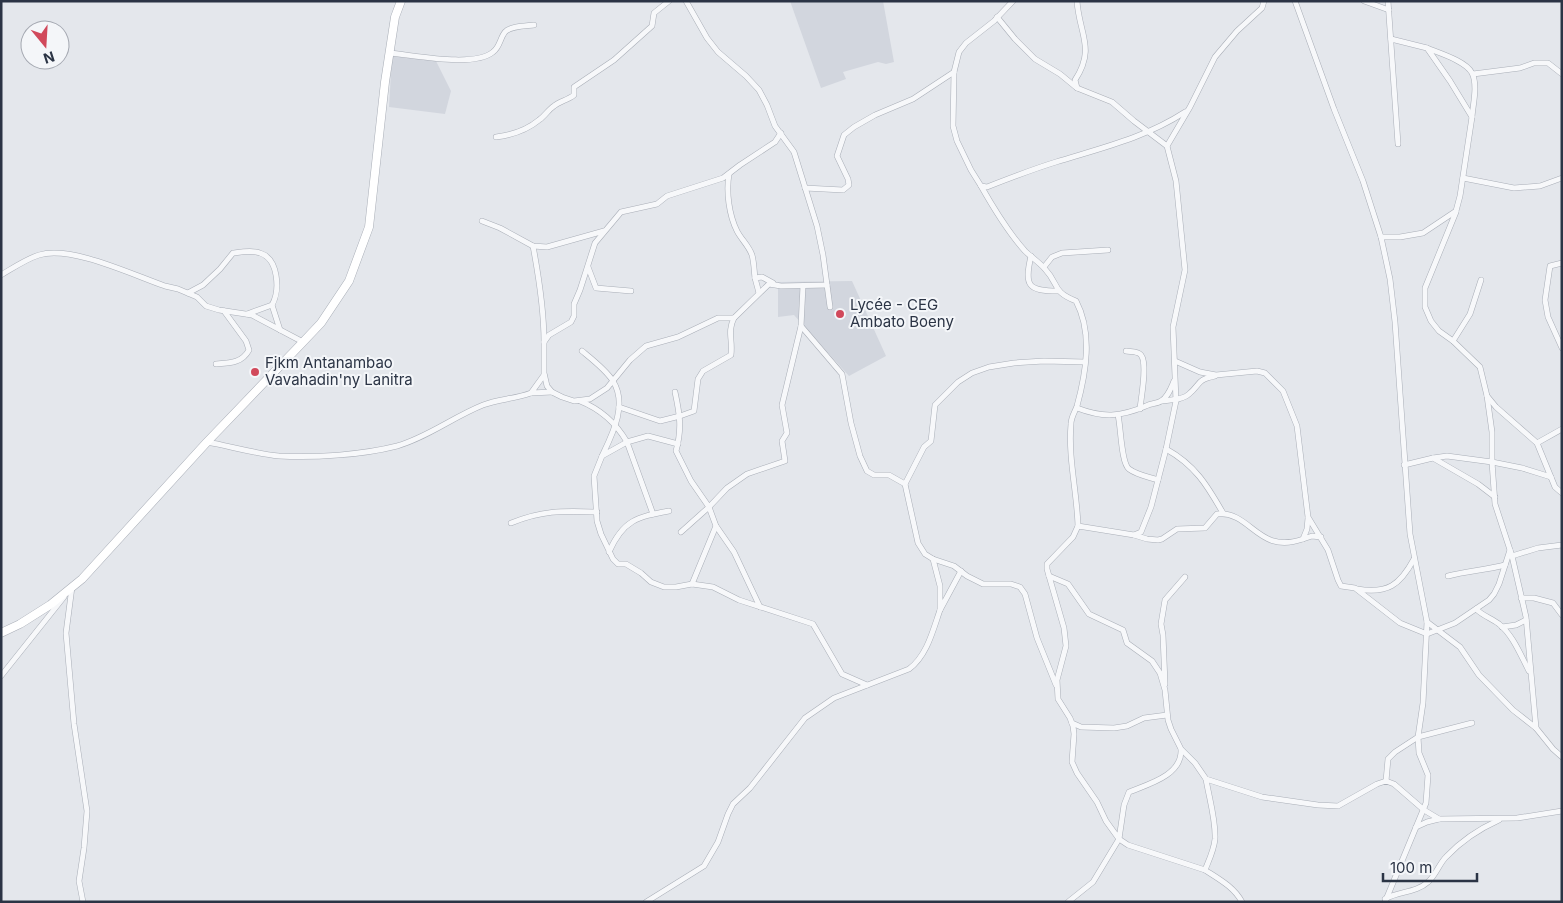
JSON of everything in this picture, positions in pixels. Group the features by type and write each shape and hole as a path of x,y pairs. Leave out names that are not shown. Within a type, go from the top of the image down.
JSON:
{"street":[{"path":"1,633 20,624 50,605 82,579 207,442 303,342 320,323 349,281 369,227 377,149 395,17 401,1"},
{"path":"496,137 517,133 529,127 540,120 555,105 570,98 574,94 574,87 614,60 652,26 654,13 669,1"},
{"path":"686,1 707,38 718,52 759,90 767,104 775,126 794,152 824,255 830,307"},
{"path":"1013,1 966,43 959,52 954,72 953,126 970,170 1005,226 1031,256 1044,267 1058,291 1076,302 1081,310 1087,345 1084,376 1076,408 1070,422 1071,457 1078,505 1078,526 1073,537 1047,564 1048,576 1064,628 1066,646 1057,680 1058,698 1072,723 1074,734 1072,762 1106,821 1119,839 1128,845 1205,870 1222,881 1238,895 1242,902"},
{"path":"1077,1 1080,24 1085,37 1086,52 1085,62 1075,80 1077,88"},
{"path":"1167,146 1188,111 1215,57 1227,41 1262,8 1264,1"},
{"path":"1296,1 1334,108 1363,181 1381,237 1390,279 1395,322 1410,534 1427,622 1423,703 1418,737 1419,753 1428,775 1426,803 1385,900"},
{"path":"1364,1 1389,10"},
{"path":"1388,1 1398,144"},
{"path":"997,17 1035,59 1060,74 1077,88 1112,102 1167,146 1176,181 1184,270 1173,327 1176,399 1166,449 1151,507 1141,532 1134,535"},
{"path":"390,53 453,60 472,60 492,53 500,44 505,32 511,29 534,25"},
{"path":"1391,39 1427,48 1445,55 1464,64 1473,74 1472,117 1463,178 1456,211 1425,288 1425,307 1439,331 1454,341 1480,368 1487,396 1492,432 1495,504 1511,553 1526,620 1536,728"},
{"path":"1427,48 1472,117"},
{"path":"1473,74 1548,63 1562,74"},
{"path":"805,188 843,190 848,185 848,179 837,156 844,135 875,115 912,99 954,72"},
{"path":"981,186 987,187 1056,162 1117,145 1166,124 1188,111"},
{"path":"544,342 549,335 571,322 574,316 574,304 595,243 621,212 657,204 667,196 718,180 775,142 781,133"},
{"path":"729,174 727,185 733,219 737,231 752,254 759,293"},
{"path":"1463,178 1514,188 1540,186 1562,178"},
{"path":"1381,237 1400,237 1423,233 1456,211"},
{"path":"482,221 500,228 533,246 547,247 604,231"},
{"path":"533,246 542,292 544,375 547,386 552,392 562,397 574,401 590,400 614,382 630,360 646,346 678,337 718,318 734,318"},
{"path":"1044,267 1052,257 1062,253 1108,250"},
{"path":"188,293 203,285 220,270 233,253 243,251 261,252 274,267 277,284 276,298 272,305 245,314"},
{"path":"1,275 38,255 51,253 72,255 188,293 197,297 206,306 252,315 303,342"},
{"path":"1031,256 1026,274 1032,287 1038,291 1058,291"},
{"path":"1562,263 1550,266 1545,300 1548,317 1562,348"},
{"path":"588,266 596,288 631,290"},
{"path":"755,278 762,277 773,284 781,286 827,285"},
{"path":"1454,341 1470,314 1481,280"},
{"path":"619,407 660,421 694,411 698,379 704,371 732,355 730,328 734,318 769,284 773,284"},
{"path":"681,532 727,488 747,474 785,461 782,441 787,434 782,405 801,326 802,286"},
{"path":"272,305 280,330"},
{"path":"216,364 238,362 249,350 246,341 224,311"},
{"path":"801,326 842,374 851,423 860,456 867,471 874,475 889,475 905,484"},
{"path":"582,351 614,382 619,407 616,427 594,476 601,534 618,564 626,564 651,582 670,587 692,584 713,587 760,608 813,624 842,674 867,685"},
{"path":"1126,351 1138,353 1142,356 1144,365 1140,409"},
{"path":"1175,360 1200,372 1216,375"},
{"path":"1058,689 1037,638 1025,594 1020,588 1012,584 983,584 954,566 933,559 925,554 918,543 905,484 924,447 930,441 935,405 958,382 972,372 989,367 1044,361 1085,362"},
{"path":"1076,408 1101,415 1118,415 1189,394 1200,380 1216,375 1257,371 1265,374 1283,391 1297,426 1308,517 1307,529 1303,539"},
{"path":"531,393 544,375"},
{"path":"1161,401 1168,395 1176,378"},
{"path":"207,442 277,456 321,456 363,452 395,446 419,438 456,417 495,401 515,399 531,393 552,392"},
{"path":"676,392 680,416 680,434 676,452 691,481 709,507 716,526 734,552 760,608"},
{"path":"1487,396 1496,407 1537,442 1551,478 1555,486 1562,493"},
{"path":"579,400 600,411 622,433 653,514"},
{"path":"1118,415 1122,436 1123,461 1127,468 1158,480"},
{"path":"1537,442 1562,430"},
{"path":"602,456 627,442 648,436 678,444"},
{"path":"1166,449 1194,469 1223,513 1246,524 1271,542 1285,542 1312,536 1321,537"},
{"path":"1404,465 1447,456 1522,468 1551,478"},
{"path":"1433,458 1478,484 1495,497"},
{"path":"510,523 529,516 553,511 597,512"},
{"path":"610,552 621,530 630,522 669,511"},
{"path":"1078,526 1158,540 1178,529 1205,528 1217,514 1223,513"},
{"path":"1308,517 1328,550 1341,586 1378,591 1391,586 1406,574 1414,558"},
{"path":"692,584 716,526"},
{"path":"1511,553 1562,545"},
{"path":"1355,588 1400,623 1427,634 1455,623 1494,594 1511,553"},
{"path":"933,559 940,586 940,610"},
{"path":"1448,576 1470,570 1505,565"},
{"path":"646,902 704,866 718,842 733,804 750,788 805,718 834,698 909,669 918,662 940,610 961,571"},
{"path":"1048,576 1068,584 1089,614 1124,630 1127,642 1152,661 1160,673 1165,690"},
{"path":"1068,902 1093,882 1119,839 1124,805 1129,792 1160,778 1174,769 1181,759 1180,749 1171,730 1167,715 1161,624 1165,600 1185,577"},
{"path":"1,676 72,586"},
{"path":"72,586 66,633 74,724 87,810 79,881 83,902"},
{"path":"1522,598 1534,598 1553,603 1562,615"},
{"path":"1476,609 1483,616 1502,627 1520,654 1531,676"},
{"path":"1502,627 1516,626 1526,620"},
{"path":"1427,622 1460,647 1479,675 1513,710 1536,728 1553,749 1562,756"},
{"path":"1072,723 1081,727 1114,728 1127,726 1144,718 1167,715"},
{"path":"1386,781 1388,759 1395,752 1418,737 1472,724"},
{"path":"1180,749 1195,763 1206,779 1214,822 1215,839 1212,854 1205,870"},
{"path":"1206,779 1262,797 1338,806 1386,781 1394,784 1424,810 1439,819"},
{"path":"1416,827 1439,819 1502,819 1562,811"},
{"path":"1385,900 1396,894 1411,891 1428,882 1445,858 1461,844 1478,830 1502,819"}],"shaded area":[{"path":"790,1 883,1 894,62 886,64 878,62 843,72 846,79 821,88"},
{"path":"392,56 436,61 451,91 445,114 389,107"},
{"path":"852,281 886,356 849,376 794,315 778,317 778,282"}],"place":[{"name":"Lycée - CEG Ambato Boeny","path":"840,314"},
{"name":"Fjkm Antanambao Vavahadin'ny Lanitra","path":"255,372"}]}
